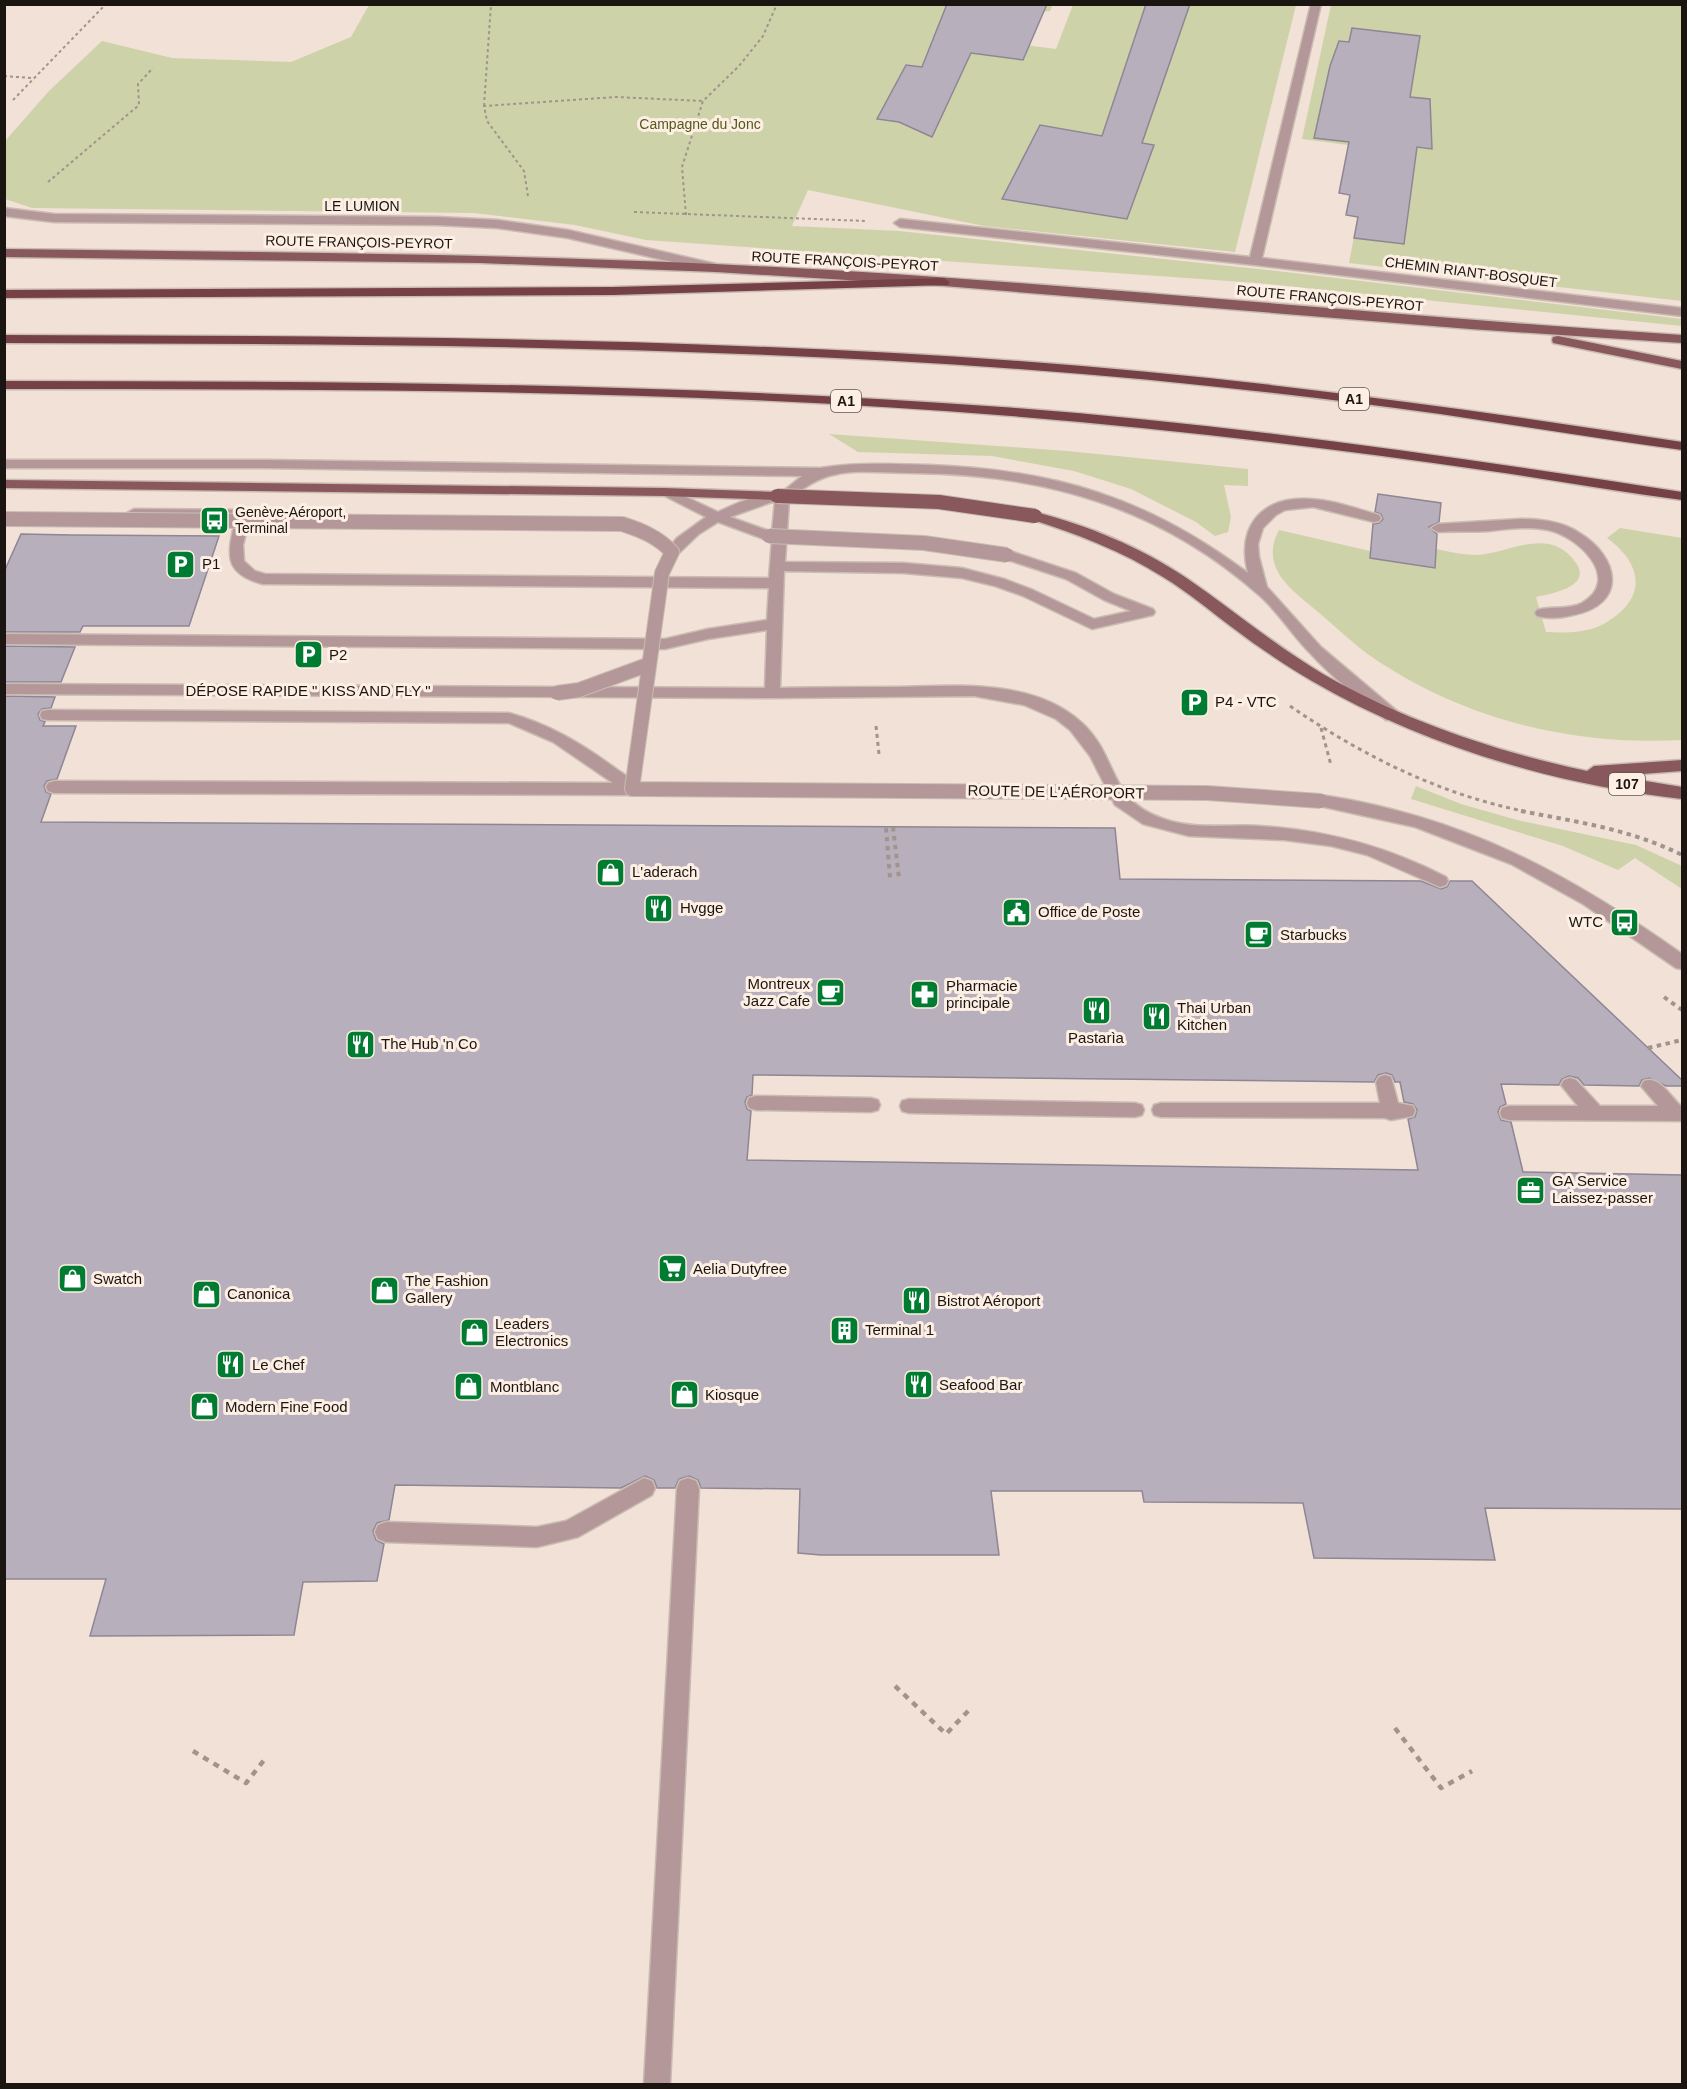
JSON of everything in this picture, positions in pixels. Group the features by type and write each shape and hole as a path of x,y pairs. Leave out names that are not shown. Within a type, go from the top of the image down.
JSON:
{"highway":[{"path":"4,294 122,291 613,291 944,282"},
{"name":"A1","path":"4,339 488,343 704,348 1023,365 1250,387 1461,413 1683,446"},
{"name":"A1","path":"4,385 680,393 911,405 1129,422 1257,436 1456,461 1683,495"}],"main road":[{"name":"ROUTE FRANÇOIS-PEYROT","path":"4,254 480,259 716,268 944,282 1470,325 1683,339"},
{"path":"1470,325 1631,353 1683,365"},
{"path":"4,484 664,492 876,497 946,501 1003,509 1035,516 1084,532 1139,556 1170,574 1245,630 1318,677 1396,720 1461,745 1522,763 1571,774 1683,765"},
{"name":"107","path":"1571,774 1683,793"}],"street":[{"path":"1256,261 1261,228 1316,4"},
{"name":"LE LUMION","path":"4,212 54,218 437,221 497,224 568,234 716,268"},
{"name":"CHEMIN RIANT-BOSQUET","path":"900,223 1256,261 1683,312"},
{"path":"4,464 264,464 820,472 837,468 972,470 1054,482 1083,490 1148,515 1187,538 1260,588 1318,652 1396,720"},
{"path":"772,693 782,500 800,483 820,472"},
{"path":"664,492 717,517 769,536 924,543 1007,555 1071,576 1109,597 1148,612 1092,624 1029,593 999,582 962,573 903,568 777,566"},
{"path":"48,715 509,718 537,726 578,750 632,789 647,665 662,573 672,552 691,532 717,517 747,504 777,496"},
{"path":"1260,588 1253,562 1252,538 1258,525 1278,507 1291,502 1305,502 1374,518"},
{"path":"4,512 244,513 235,557 237,565 245,572 263,579 776,583"},
{"path":"4,519 622,524 647,532 663,542 672,552"},
{"path":"1438,528 1534,523 1560,529 1591,548 1601,560 1607,574 1606,585 1599,596 1588,605 1573,611 1542,613"},
{"path":"4,639 664,644 708,634 775,624"},
{"name":"DÉPOSE RAPIDE \" KISS AND FLY \"","path":"58,690 557,693 579,690 647,665"},
{"path":"4,689 974,692 1006,695 1031,701 1057,713 1082,732 1098,756 1116,797 1132,811 1151,822 1186,830 1268,833 1341,840 1402,861 1440,881"},
{"name":"ROUTE DE L'AÉROPORT","path":"54,787 1207,793 1341,803 1401,817 1454,834 1514,860 1575,891 1683,963"},
{"path":"1161,1110 1398,1112 1385,1082"},
{"path":"1570,1085 1596,1114"},
{"path":"1650,1086 1680,1114"},
{"path":"756,1103 871,1105"},
{"path":"909,1106 1135,1110"},
{"path":"1509,1113 1680,1114"},
{"path":"386,1532 537,1537 570,1530 644,1488"},
{"path":"657,2085 688,1488"}],"path":[{"path":"13,100 106,4"},
{"path":"491,4 484,106 487,121 524,171 529,205"},
{"path":"686,215 682,167 703,101 739,66 763,36 777,4"},
{"path":"43,185 113,126 131,114 139,105 137,90 139,79 153,68"},
{"path":"4,76 32,78"},
{"path":"484,106 616,97 703,101"},
{"path":"1321,728 1391,766 1470,797 1510,809 1632,833 1683,855"},
{"path":"888,790 899,878"},
{"path":"1648,1048 1683,1040"},
{"path":"895,1686 946,1734 970,1709"},
{"path":"1395,1728 1441,1788 1472,1772"},
{"path":"193,1750 246,1783 265,1759"}],"green space":[{"name":"Campagne du Jonc","path":"1053,4 1050,11 1041,12 1017,44 1056,49 1073,5 1296,5 1235,252 984,226 808,190 792,226 899,231 1277,271 1682,319 1682,326 1257,283 646,240 575,225 474,213 32,208 5,199 5,141 49,91 102,41 172,58 291,62 351,37 369,5"},
{"path":"1331,5 1682,5 1682,301 1349,263 1354,237 1404,243 1377,161 1346,158 1348,145 1302,139"},
{"path":"829,434 1067,451 1248,469 1248,486 1224,485 1231,517 1228,532 1215,536 1196,522 1131,489 1074,471 992,456 858,452"},
{"path":"1620,528 1682,538 1682,740 1640,741 1558,733 1479,712 1441,696 1404,677 1356,645 1288,586 1275,567 1273,556 1274,543 1279,530 1370,551 1370,558 1435,568 1436,549 1478,555 1530,544 1554,545 1566,552 1576,563 1580,571 1579,578 1568,588 1536,597 1546,632 1572,632 1591,629 1605,623 1627,605 1633,595 1636,585 1631,565 1617,546 1607,538"},
{"path":"1416,786 1461,804 1517,820 1636,845 1682,866 1682,889 1635,858 1618,870 1563,846 1411,799"}],"building":[{"path":"947,4 1047,4 1023,60 971,53 932,137 899,122 877,119 906,65 922,67"},
{"path":"1146,4 1190,4 1142,143 1154,145 1127,219 1002,199 1040,125 1102,136"},
{"path":"1352,28 1420,36 1410,97 1430,99 1432,149 1417,147 1404,244 1354,238 1358,217 1346,215 1350,195 1339,193 1349,142 1314,138 1330,66 1339,41 1349,42"},
{"path":"1378,494 1441,503 1439,522 1429,527 1437,534 1435,568 1370,558 1373,524 1383,519 1381,514 1375,512"},
{"path":"21,534 219,536 189,626 83,626 80,632 4,632 4,572"},
{"path":"4,646 75,647 61,682 4,682"},
{"name":"Terminal 1","path":"4,696 55,697 51,708 42,709 38,714 40,720 45,722 43,726 76,726 57,779 47,781 44,786 46,792 51,794 41,822 1115,828 1120,879 1421,881 1441,889 1447,887 1450,881 1472,881 1683,1081 1683,1086 1666,1086 1649,1078 1642,1080 1639,1086 1584,1085 1578,1078 1569,1076 1562,1079 1559,1085 1501,1084 1506,1104 1500,1107 1498,1112 1501,1120 1511,1122 1523,1172 1683,1175 1683,1509 1485,1508 1495,1560 1314,1558 1303,1503 1144,1502 1142,1491 991,1491 999,1555 821,1555 798,1553 800,1489 701,1488 698,1480 689,1476 679,1479 675,1488 657,1488 654,1480 645,1476 621,1488 395,1485 389,1520 377,1523 373,1531 376,1540 384,1544 377,1581 303,1582 294,1635 90,1636 106,1579 4,1579","holes":["1386,1073 1392,1075 1395,1082 1400,1082 1404,1102 1413,1104 1417,1110 1415,1117 1408,1119 1418,1170 747,1160 751,1111 747,1109 745,1102 747,1097 752,1095 753,1075 1374,1082 1378,1075"]}],"place":[{"name":"Genève-Aéroport, Terminal","path":"214,520"},
{"name":"P1","path":"181,564"},
{"name":"P2","path":"308,655"},
{"name":"P4 - VTC","path":"1194,702"},
{"name":"L'aderach","path":"611,872"},
{"name":"Hvgge","path":"659,908"},
{"name":"Office de Poste","path":"1017,912"},
{"name":"WTC","path":"1624,922"},
{"name":"Starbucks","path":"1259,935"},
{"name":"Montreux Jazz Cafe","path":"831,993"},
{"name":"Pharmacie principale","path":"925,995"},
{"name":"Pastarìa","path":"1096,1011"},
{"name":"Thai Urban Kitchen","path":"1156,1017"},
{"name":"The Hub 'n Co","path":"360,1044"},
{"name":"GA Service Laissez-passer","path":"1531,1190"},
{"name":"Aelia Dutyfree","path":"672,1269"},
{"name":"Swatch","path":"72,1279"},
{"name":"The Fashion Gallery","path":"384,1290"},
{"name":"Canonica","path":"206,1294"},
{"name":"Bistrot Aéroport","path":"916,1301"},
{"name":"Terminal 1","path":"844,1330"},
{"name":"Leaders Electronics","path":"474,1333"},
{"name":"Le Chef","path":"231,1365"},
{"name":"Seafood Bar","path":"918,1385"},
{"name":"Montblanc","path":"469,1387"},
{"name":"Kiosque","path":"684,1395"},
{"name":"Modern Fine Food","path":"204,1407"}]}
